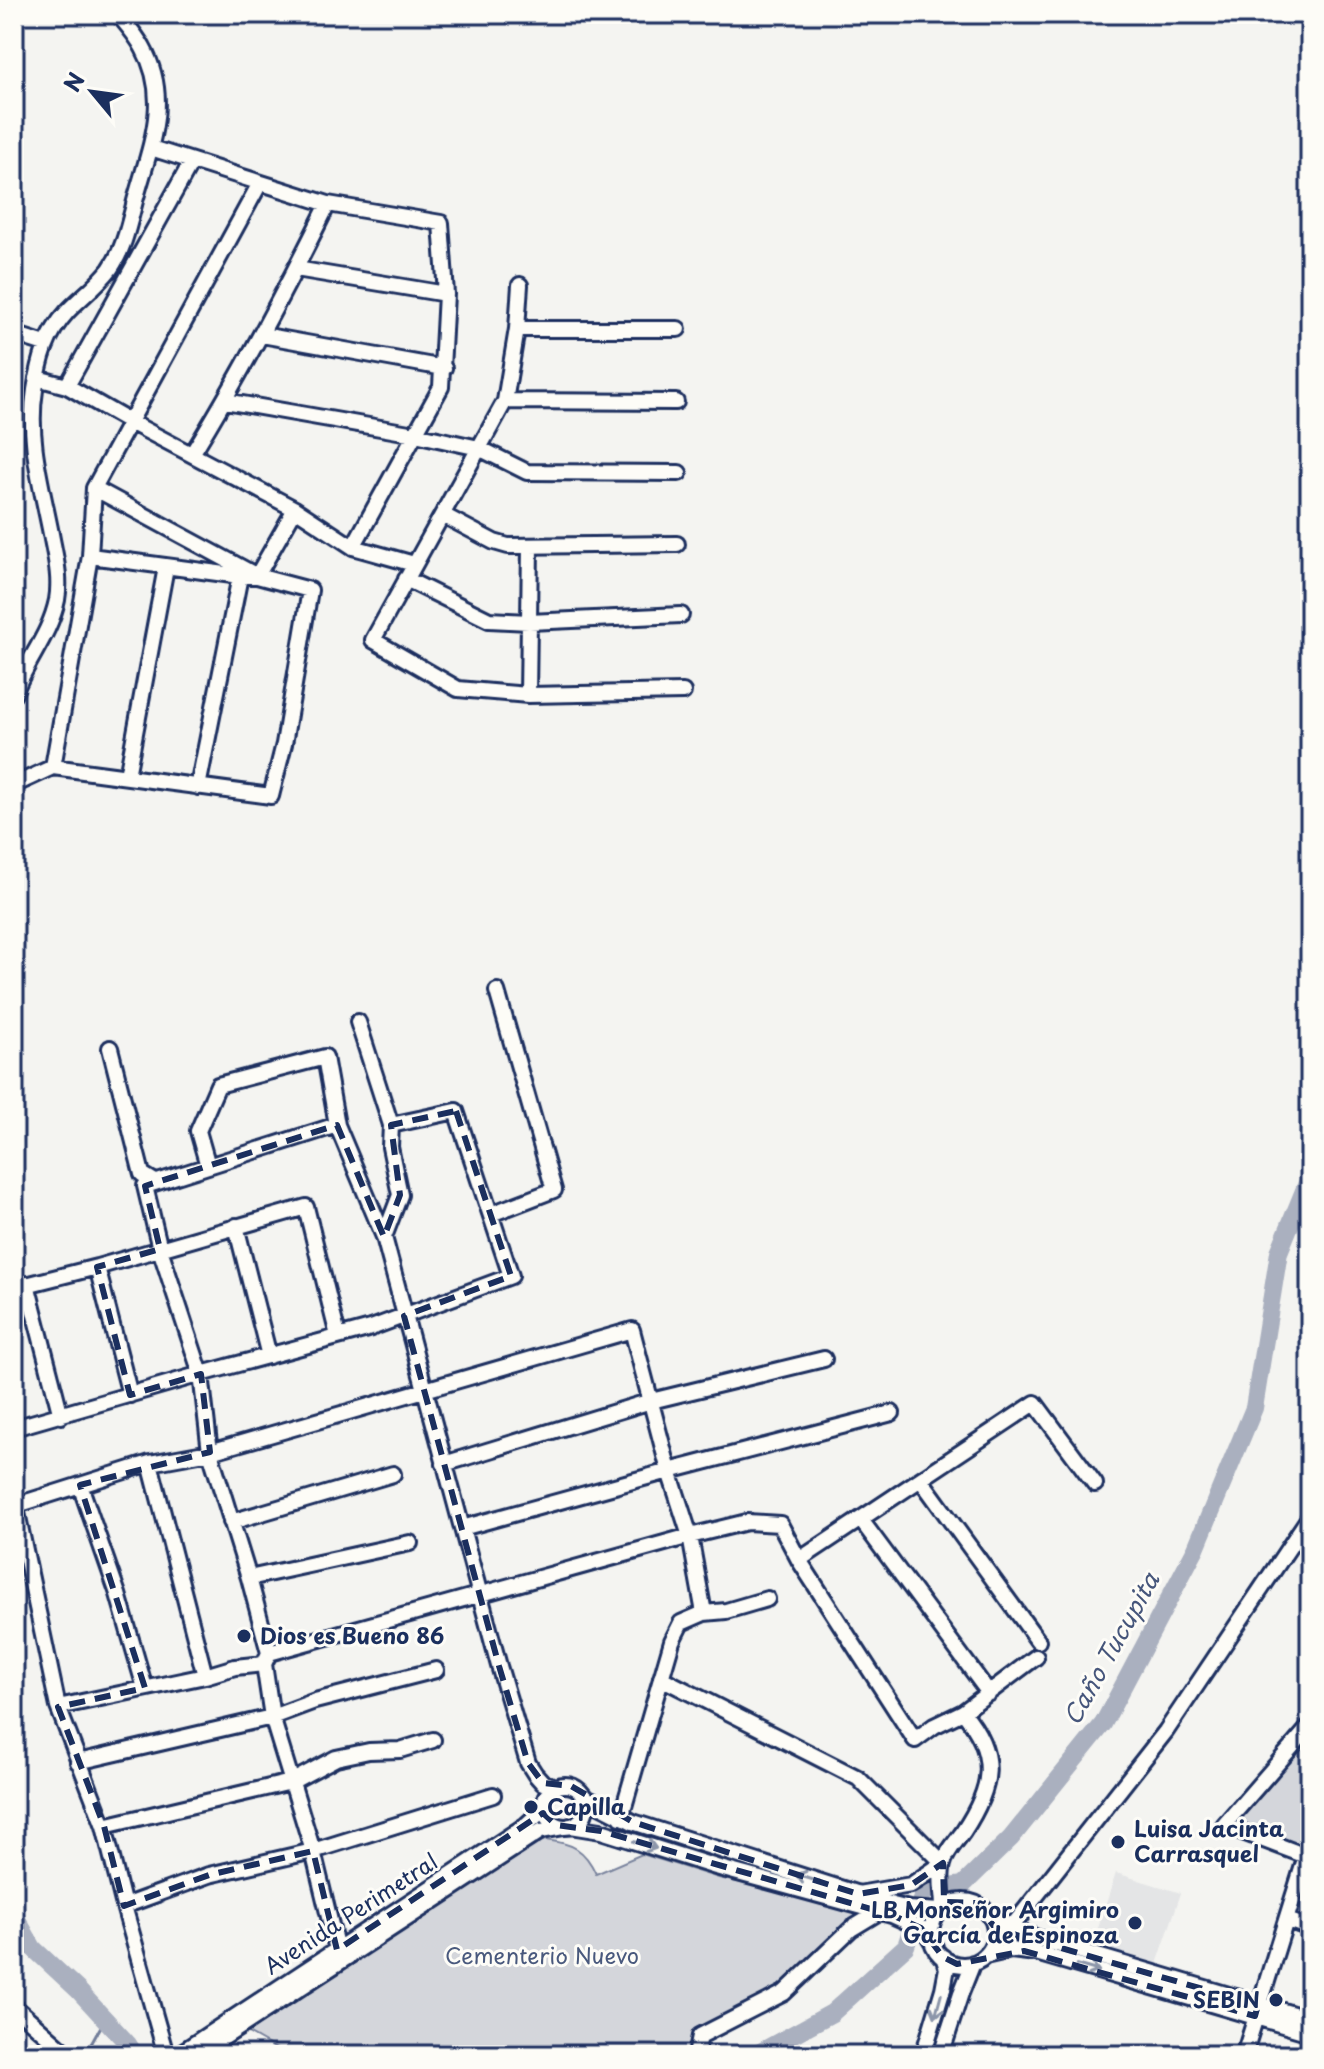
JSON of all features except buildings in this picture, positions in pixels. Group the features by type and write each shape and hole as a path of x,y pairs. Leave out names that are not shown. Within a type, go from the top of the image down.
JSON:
{"street":[{"path":"14,694 21,675 50,625 57,599 59,574 37,462 32,416 45,344 68,311 112,267 128,233 151,148 159,104 154,73 143,47 118,14"},
{"path":"151,148 328,204 441,223 446,294 441,387 353,547"},
{"path":"67,386 192,161"},
{"path":"53,767 90,556 94,488 260,183"},
{"path":"192,454 262,335 328,204"},
{"path":"296,269 446,294"},
{"path":"520,285 517,329 505,401 373,640 458,689 528,695 683,692"},
{"path":"517,329 678,329"},
{"path":"14,334 45,344"},
{"path":"262,335 444,368"},
{"path":"37,378 67,386 295,509 353,547 414,564"},
{"path":"225,401 479,448 527,472 679,473"},
{"path":"505,401 676,402"},
{"path":"14,785 53,767 271,796 274,789 310,590 257,576 94,488"},
{"path":"257,576 295,509"},
{"path":"443,515 494,542 508,546 677,544"},
{"path":"528,695 530,546"},
{"path":"90,556 257,576"},
{"path":"127,776 166,567"},
{"path":"198,787 240,576"},
{"path":"406,579 489,620 529,622 681,615"},
{"path":"491,1214 554,1190 497,991"},
{"path":"358,1022 391,1125 390,1147 400,1195 384,1237"},
{"path":"110,1048 142,1174 155,1182"},
{"path":"208,1166 198,1131 218,1085 325,1057 337,1125 384,1237 528,1763 543,1783 557,1787 571,1786 584,1797 621,1817 858,1894 913,1916 947,1968 923,2055"},
{"path":"14,1428 371,1328 511,1276 456,1111 391,1125"},
{"path":"337,1125 145,1186 160,1249 201,1374 210,1452 249,1578 266,1658 272,1717 313,1851 337,1950"},
{"path":"61,1416 20,1286 306,1207 338,1336"},
{"path":"236,1226 269,1356"},
{"path":"97,1267 130,1395"},
{"path":"166,2055 104,1826 58,1707 15,1501 150,1463 210,1452 632,1330 669,1471 690,1536 704,1613"},
{"path":"444,1464 651,1401 824,1359"},
{"path":"799,1560 1035,1403 1095,1484"},
{"path":"462,1528 892,1413"},
{"path":"150,1463 205,1676"},
{"path":"231,1522 393,1474"},
{"path":"58,1707 205,1676 480,1595 747,1522 780,1524 799,1560 915,1740 989,1693 1037,1649 921,1480"},
{"path":"80,1485 118,1594 145,1688"},
{"path":"995,1927 1014,1924 1166,1731 1310,1516"},
{"path":"861,1520 989,1693"},
{"path":"249,1578 410,1543"},
{"path":"621,1817 672,1641 681,1623 704,1613 726,1611 767,1599"},
{"path":"78,1762 272,1717 315,1701 436,1670"},
{"path":"661,1678 858,1778 943,1863 942,1909 932,1928 939,1952 957,1964 1011,1950 1036,1953 1257,2011 1310,2019"},
{"path":"858,1894 911,1885 943,1863 970,1819 983,1792 989,1759 978,1729 963,1712"},
{"path":"1244,2055 1308,1850 1224,1825 1310,1726"},
{"path":"104,1826 291,1782 336,1758 369,1751 400,1750 433,1740"},
{"path":"557,1787 550,1791 543,1804 551,1822 601,1831 879,1912 913,1916 959,1901 976,1903 989,1914 995,1927 993,1944 979,1960 961,1993 944,2054"},
{"path":"124,1906 209,1875 313,1851 493,1795"},
{"path":"566,1826 579,1822 585,1811 584,1797"},
{"name":"Avenida Perimetral","path":"177,2055 526,1825 543,1804"},
{"name":"Avenida Perimetral","path":"197,2055 541,1831 566,1826"},
{"path":"696,2055 700,2036 784,1993 851,1929 879,1912"},
{"path":"1287,1920 1310,1928"},
{"path":"995,1927 1022,1932 1257,2011 1310,2033"},
{"path":"14,2006 69,2055"}],"highlighted area":[{"path":"456,1111 511,1276 404,1316 499,1666 528,1763 543,1783 571,1786 633,1822 858,1894 911,1885 943,1863 944,1902 976,1903 996,1929 1258,2005 1255,2016 1024,1951 957,1964 943,1957 921,1928 892,1915 601,1831 556,1825 543,1813 337,1950 313,1851 209,1875 124,1906 104,1826 58,1707 145,1688 80,1485 210,1452 201,1374 130,1395 97,1267 160,1249 145,1186 337,1125 384,1237 400,1195 391,1125"}],"shaded area":[{"name":"LB Monseñor Argimiro García de Espinoza","path":"1116,1873 1181,1893 1154,1973 1090,1953"}],"green space":[{"path":"1310,1735 1310,1813 1300,1847 1234,1823"},
{"name":"Cementerio Nuevo","path":"545,1840 563,1843 582,1853 596,1874 642,1854 719,1878 879,1912 784,1993 700,2036 696,2055 287,2055 248,2033 322,1981"}],"waterway":[{"name":"Caño Tucupita","path":"755,2055 832,2013 906,1946 924,1891 963,1885 1011,1838 1103,1724 1196,1548 1254,1408 1279,1252 1310,1176"},
{"name":"Caño Tucupita","path":"14,1914 33,1948 78,1990 135,2055"},
{"path":"85,2055 105,2019"}],"place":[{"name":"Dios es Bueno 86","path":"244,1636"},
{"name":"Capilla","path":"531,1807"},
{"name":"Luisa Jacinta Carrasquel","path":"1118,1842"},
{"name":"LB Monseñor Argimiro García de Espinoza","path":"1135,1923"},
{"name":"SEBIN","path":"1276,2000"}]}
